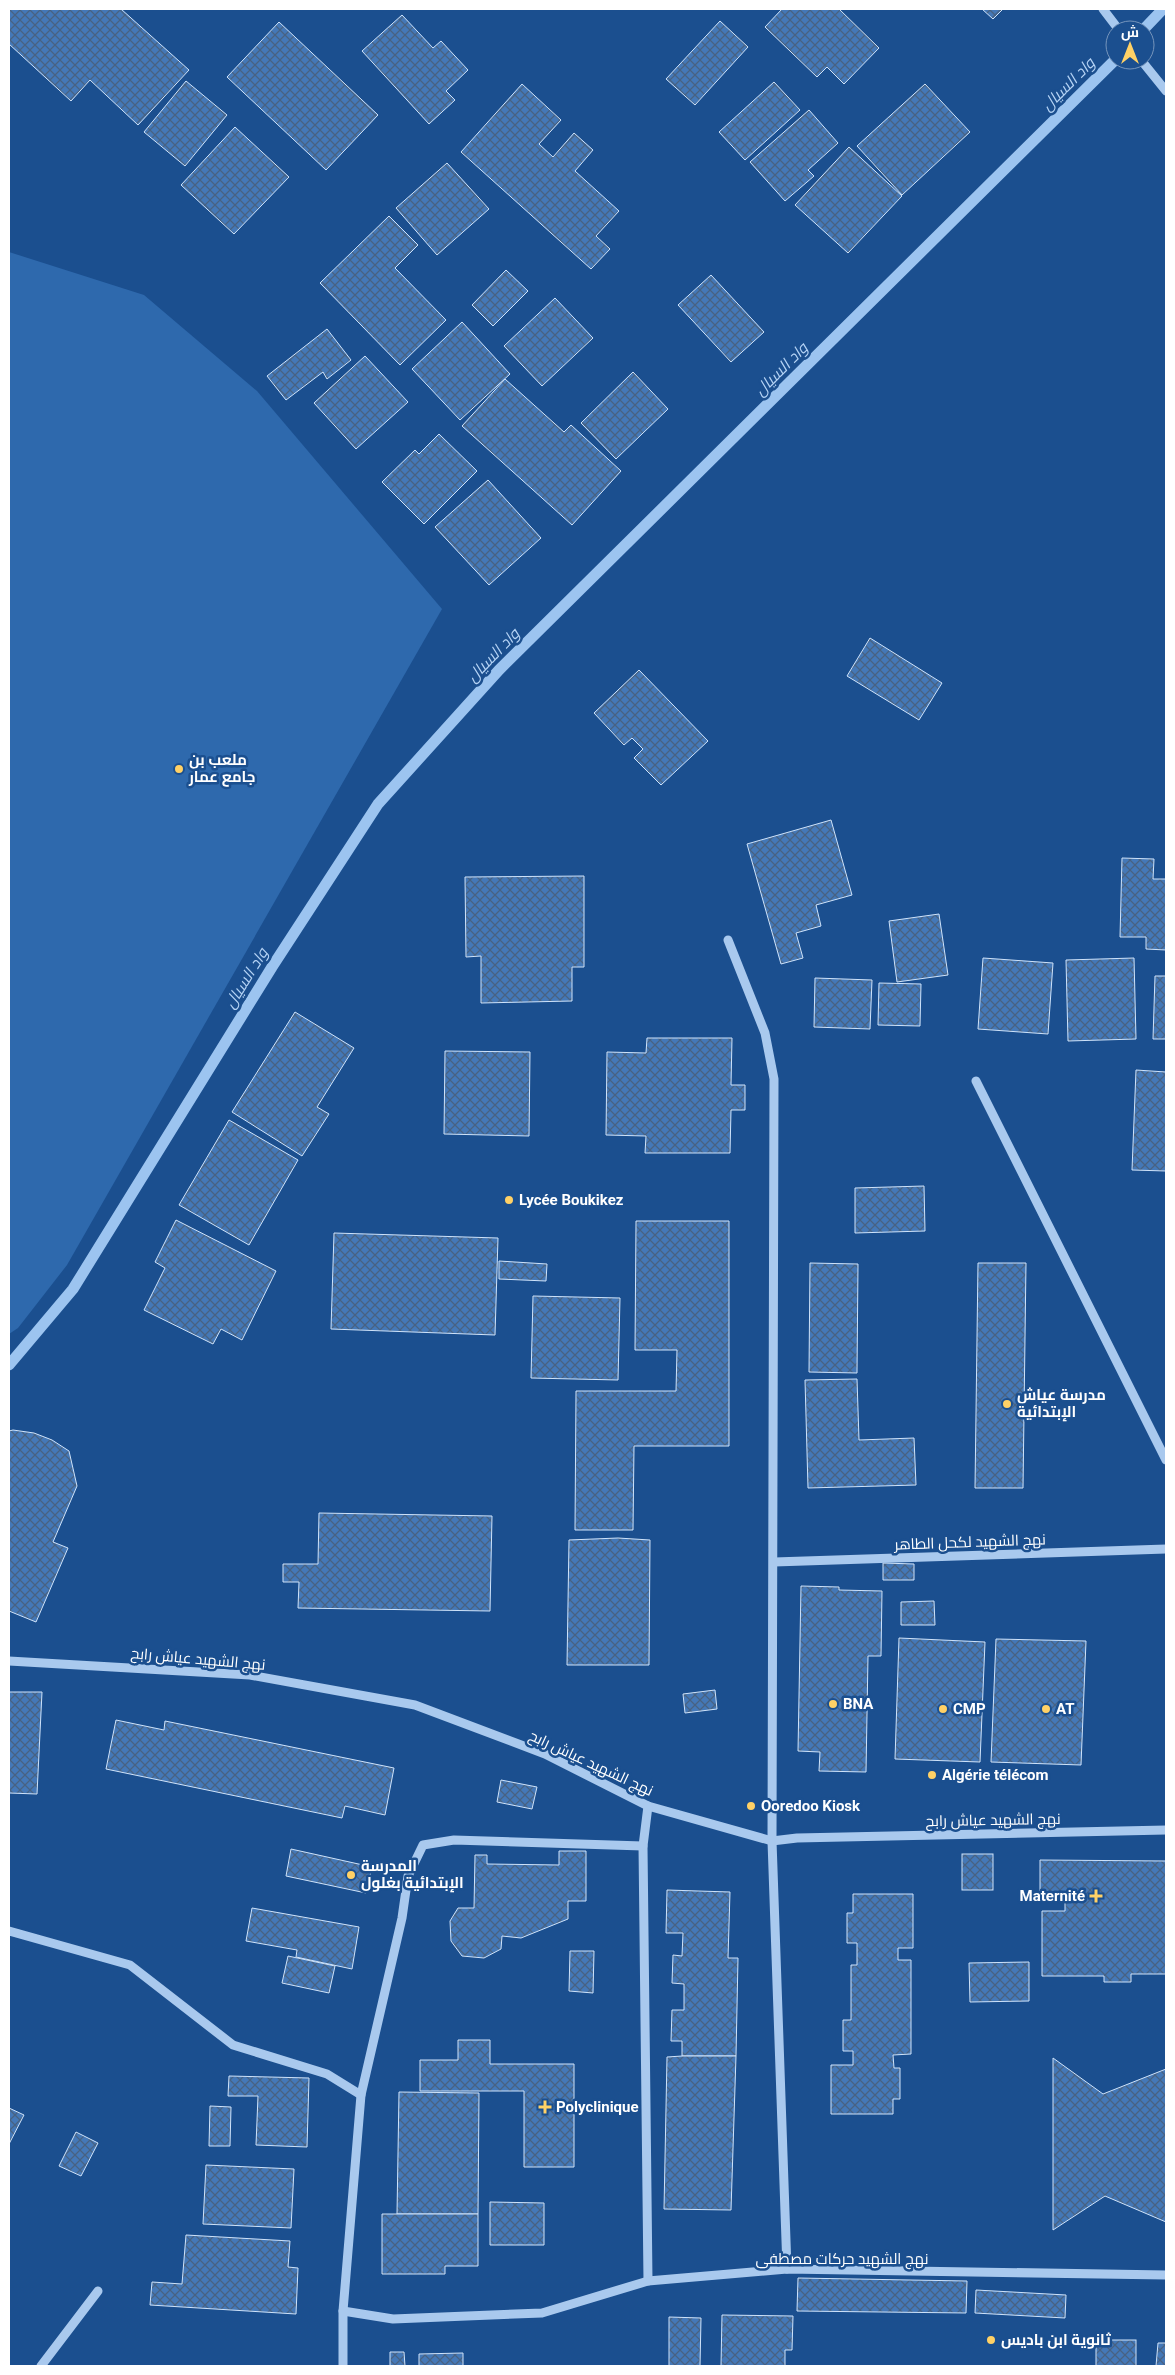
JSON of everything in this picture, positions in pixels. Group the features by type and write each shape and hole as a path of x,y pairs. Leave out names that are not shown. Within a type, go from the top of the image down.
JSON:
{"street":[{"path":"1103,9 1111,20"},
{"path":"1150,70 1164,89"},
{"path":"728,940 765,1033 774,1079 772,1196 774,1562 772,1841 787,2269"},
{"path":"976,1081 1166,1460"},
{"name":"نهج الشهيد لكحل الطاهر","path":"774,1562 1166,1549"},
{"name":"نهج الشهيد عياش رابح","path":"9,1661 250,1675 415,1705 545,1754 648,1806 772,1841 797,1838 1166,1830"},
{"path":"648,1806 643,1846 648,2281"},
{"path":"343,2366 343,2311 361,2095 402,1918 408,1876 423,1845 454,1840 643,1846"},
{"path":"9,1931 130,1965 233,2044 327,2074 361,2095"},
{"name":"نهج الشهيد حركات مصطفى","path":"343,2311 393,2319 542,2313 648,2281 787,2269 1166,2276"},
{"path":"41,2366 98,2291"}],"shaded area":[{"name":"ملعب بن جامع عمار","path":"9,252 144,295 257,391 442,609 67,1265 18,1328 9,1334"}],"building":[{"path":"9,9 121,9 189,70 138,125 90,80 71,101 9,44"},
{"path":"782,9 839,9 879,48 844,84 827,67 817,77 765,27"},
{"path":"982,9 1003,9 993,19"},
{"path":"402,15 433,48 441,41 468,70 446,91 455,100 429,124 362,51"},
{"path":"720,21 748,47 695,105 666,79"},
{"path":"279,22 378,115 326,170 227,77"},
{"path":"186,81 227,115 185,166 144,132"},
{"path":"774,82 800,110 745,160 719,132"},
{"path":"522,84 561,120 539,144 553,157 574,133 593,150 575,171 619,211 596,236 610,249 591,269 461,152"},
{"path":"925,84 970,132 902,195 857,146"},
{"path":"809,110 838,143 808,170 814,176 785,201 750,162"},
{"path":"235,127 289,177 234,234 181,185"},
{"path":"849,147 902,196 848,253 795,205"},
{"path":"447,163 489,209 437,255 396,208"},
{"path":"389,216 418,245 395,268 446,320 400,365 320,283"},
{"path":"506,270 528,291 493,326 472,305"},
{"path":"711,275 764,332 731,362 678,305"},
{"path":"555,298 593,338 542,386 504,346"},
{"path":"462,322 510,374 460,420 412,369"},
{"path":"327,329 351,360 327,379 323,372 286,400 267,376"},
{"path":"365,356 408,402 356,449 314,403"},
{"path":"633,372 668,409 616,459 581,423"},
{"path":"505,379 564,432 571,425 621,471 572,525 462,426"},
{"path":"439,434 477,471 424,524 382,482 415,450 419,454"},
{"path":"488,480 541,538 489,585 435,527"},
{"path":"870,638 942,683 919,720 847,676"},
{"path":"639,670 708,741 661,785 634,758 643,749 632,738 624,745 594,713"},
{"path":"831,820 852,895 816,905 821,926 796,933 803,958 781,964 747,844"},
{"path":"1122,858 1154,859 1153,879 1166,879 1166,950 1146,949 1146,937 1120,937"},
{"path":"584,876 584,967 572,967 572,1001 481,1003 481,956 466,957 465,877"},
{"path":"939,914 948,975 897,982 889,921"},
{"path":"983,958 1053,963 1048,1034 978,1029"},
{"path":"1134,958 1136,1039 1068,1041 1066,960"},
{"path":"1155,976 1166,976 1166,1039 1153,1039"},
{"path":"815,978 872,980 870,1029 814,1027"},
{"path":"879,983 921,984 920,1026 878,1025"},
{"path":"295,1012 354,1048 317,1107 329,1114 302,1156 232,1112"},
{"path":"647,1038 732,1038 731,1085 745,1085 745,1110 731,1110 730,1153 645,1153 646,1136 606,1135 607,1052 646,1053"},
{"path":"445,1051 530,1052 529,1136 444,1134"},
{"path":"1136,1070 1166,1072 1166,1171 1132,1170"},
{"path":"229,1120 298,1160 249,1245 179,1205"},
{"path":"924,1186 925,1231 855,1233 855,1188"},
{"path":"176,1220 276,1271 242,1340 221,1329 213,1344 144,1310 165,1268 155,1262"},
{"path":"636,1221 729,1221 729,1446 634,1446 633,1530 575,1530 576,1391 676,1391 677,1350 635,1350"},
{"path":"334,1233 498,1238 495,1335 331,1329"},
{"path":"499,1261 547,1264 546,1281 499,1279"},
{"path":"810,1263 858,1264 857,1373 809,1372"},
{"path":"978,1263 1026,1263 1023,1488 975,1488"},
{"path":"533,1296 620,1298 618,1380 531,1378"},
{"path":"857,1379 859,1440 914,1438 916,1485 808,1488 805,1380"},
{"path":"9,1431 34,1433 52,1440 69,1451 77,1486 53,1542 68,1548 36,1622 9,1611"},
{"path":"319,1513 492,1516 490,1611 298,1608 299,1582 283,1582 283,1564 318,1564"},
{"path":"618,1538 650,1540 649,1665 567,1665 569,1540"},
{"path":"883,1563 914,1564 914,1580 883,1580"},
{"name":"BNA","path":"801,1586 839,1587 839,1590 882,1591 881,1656 868,1656 866,1772 819,1771 820,1752 798,1751"},
{"path":"934,1601 935,1625 901,1625 901,1602"},
{"path":"899,1638 985,1642 980,1762 895,1759"},
{"path":"996,1639 1086,1641 1081,1765 991,1762"},
{"path":"715,1690 717,1709 685,1713 683,1694"},
{"path":"9,1692 42,1692 37,1794 9,1793"},
{"path":"116,1720 164,1730 165,1721 394,1768 385,1815 345,1806 342,1818 106,1769"},
{"path":"501,1780 537,1787 532,1809 497,1802"},
{"path":"291,1849 372,1867 366,1893 286,1876"},
{"path":"559,1851 586,1851 586,1901 568,1901 568,1919 521,1938 502,1936 501,1949 484,1958 462,1956 451,1941 450,1921 458,1908 474,1908 475,1855 487,1855 487,1864 559,1865"},
{"path":"962,1854 993,1854 993,1890 962,1890"},
{"path":"1040,1860 1166,1861 1166,1974 1131,1974 1131,1982 1104,1982 1104,1976 1042,1976 1042,1911 1065,1911 1065,1898 1040,1898"},
{"path":"667,1890 730,1892 728,1958 738,1958 736,2056 682,2056 682,2041 671,2041 672,2010 684,2010 684,1984 672,1983 673,1955 682,1956 683,1933 666,1933"},
{"path":"853,1894 913,1894 913,1948 898,1948 898,1960 911,1960 911,2054 893,2055 894,2068 900,2068 900,2099 893,2099 893,2114 831,2114 831,2065 853,2065 853,2051 843,2051 843,2020 851,2020 851,1965 857,1965 857,1943 847,1943 847,1913 853,1913"},
{"path":"252,1908 359,1927 352,1969 296,1957 297,1950 246,1941"},
{"path":"570,1951 594,1951 593,1993 569,1991"},
{"path":"288,1956 335,1966 329,1993 282,1983"},
{"path":"1029,1962 1029,2001 970,2002 969,1963"},
{"path":"458,2040 490,2040 490,2064 574,2064 574,2167 524,2167 524,2091 420,2091 420,2060 458,2060"},
{"path":"736,2056 731,2210 664,2209 667,2057"},
{"path":"1053,2058 1103,2094 1166,2069 1166,2222 1105,2196 1053,2230"},
{"path":"229,2076 309,2078 307,2147 256,2145 258,2096 228,2096"},
{"path":"399,2092 479,2093 478,2214 397,2214"},
{"path":"210,2106 231,2107 230,2146 209,2146"},
{"path":"9,2108 24,2115 9,2144"},
{"path":"76,2132 98,2143 81,2176 59,2166"},
{"path":"206,2165 294,2169 291,2228 203,2224"},
{"path":"490,2202 544,2203 544,2245 490,2245"},
{"path":"382,2214 478,2214 478,2266 445,2266 445,2274 382,2274"},
{"path":"186,2235 290,2241 288,2267 298,2268 296,2314 150,2305 152,2282 182,2284"},
{"path":"798,2278 967,2281 966,2313 797,2311"},
{"path":"976,2290 1066,2295 1065,2318 975,2313"},
{"path":"722,2315 793,2316 792,2350 785,2350 785,2366 721,2366"},
{"path":"669,2317 701,2318 700,2366 669,2366"},
{"path":"1096,2340 1136,2340 1136,2366 1096,2366"},
{"path":"1158,2343 1166,2343 1166,2366 1156,2366"},
{"path":"390,2352 404,2352 405,2366 390,2366"},
{"path":"463,2353 463,2366 419,2366 419,2354"}],"waterway":[{"name":"واد السيال","path":"1153,20 1163,9"},
{"name":"واد السيال","path":"9,1365 73,1289 272,967 378,804 499,670 1105,70"}],"place":[{"name":"ملعب بن جامع عمار","path":"179,769"},
{"name":"Lycée Boukikez","path":"509,1200"},
{"name":"مدرسة عياش الإبتدائية","path":"1007,1404"},
{"name":"BNA","path":"833,1704"},
{"name":"CMP","path":"943,1709"},
{"name":"AT","path":"1046,1709"},
{"name":"Algérie télécom","path":"932,1775"},
{"name":"Ooredoo Kiosk","path":"751,1806"},
{"name":"المدرسة الإبتدائية بغلول","path":"351,1875"},
{"name":"Maternité","path":"1096,1896"},
{"name":"Polyclinique","path":"545,2107"},
{"name":"ثانوية ابن باديس","path":"991,2340"}]}
